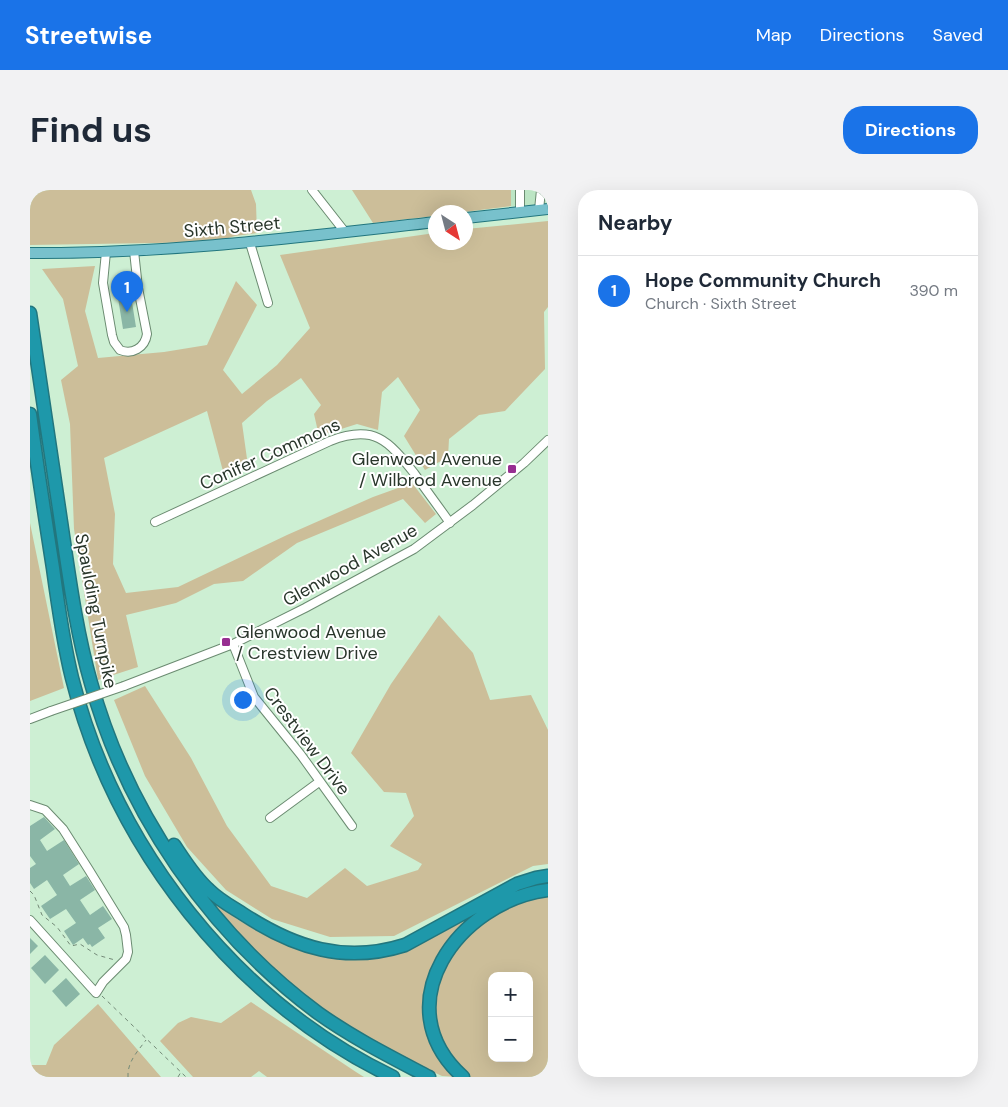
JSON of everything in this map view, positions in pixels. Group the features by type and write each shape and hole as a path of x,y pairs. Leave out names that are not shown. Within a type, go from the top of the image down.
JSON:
{"highway":[{"name":"Spaulding Turnpike","path":"30,313 67,563 81,642 99,710 114,752 131,788 162,842 198,896 221,924 268,972 319,1013 347,1032 429,1077"},
{"name":"Spaulding Turnpike","path":"30,414 62,630 72,679 83,716 101,764 135,832 176,896 208,935 243,972 322,1035 393,1077"},
{"path":"131,788 146,802 179,853 210,892 271,931 307,947 368,954 405,945 517,884 548,876"},
{"path":"463,1077 445,1057 436,1040 431,1021 431,992 440,964 450,947 466,929 486,913 520,897 548,890"}],"main road":[{"path":"473,217 544,210"},
{"name":"Sixth Street","path":"30,253 134,251 250,243 428,223"}],"street":[{"path":"312,190 345,232"},
{"path":"520,190 520,212"},
{"path":"541,190 544,210"},
{"path":"250,243 268,303"},
{"path":"106,252 103,283 114,342 124,352 139,349 146,338 134,251"},
{"name":"Conifer Commons","path":"154,522 330,441 342,436 359,434 381,439 394,448 450,523"},
{"path":"545,443 548,454"},
{"name":"Glenwood Avenue","path":"30,719 124,686 232,644 306,608 414,549 450,523 545,443"},
{"name":"Crestview Drive","path":"232,644 254,697 280,728 352,826"},
{"path":"270,818 319,782"},
{"path":"30,805 45,810 56,820 76,849 119,919 126,934 128,952 124,962 103,982 96,993 30,920"}],"path":[{"path":"30,891 34,895 42,915 57,927 72,946 80,944 97,955 124,962"},
{"path":"96,993 104,997 186,1077"},
{"path":"128,1077 128,1067 131,1061 147,1039"},
{"path":"178,1077 181,1072"}],"shaded area":[{"path":"30,190 251,190 256,204 257,233 235,236 215,242 30,245"},
{"path":"352,190 511,190 511,206 473,211 473,205 428,205 428,217 373,223"},
{"path":"511,190 548,190 548,204 511,206"},
{"path":"548,221 548,307 544,312 545,369 505,411 479,415 449,439 448,457 425,470 404,436 420,410 398,377 382,392 378,430 357,424 319,436 314,414 321,405 301,378 267,401 242,423 248,466 224,475 207,411 104,458 115,514 113,564 126,593 178,587 287,535 373,497 412,483 436,514 425,523 403,499 297,543 243,581 214,584 176,603 126,615 138,667 98,680 74,529 70,424 61,380 78,366 63,299 42,269 95,266 85,311 98,358 164,352 207,345 236,281 257,305 223,370 242,394 277,365 310,328 280,255 428,234 428,250 473,250 473,228"},
{"path":"30,523 64,688 30,701"},
{"path":"439,615 473,653 490,700 531,695 548,730 548,864 533,866 394,936 330,937 272,919 226,890 187,847 145,776 114,700 145,686 191,758 227,826 271,886 307,898 345,868 367,886 418,870 422,864 390,846 414,816 406,793 384,792 351,753 391,684"},
{"path":"548,882 548,887 465,926 427,1005 458,1077 442,1076 401,1057 327,1013 293,987 239,938 200,889 216,904 237,919 260,933 288,944 371,955 518,890"},
{"path":"548,895 548,1077 468,1077 440,1040 433,1002 447,958 480,924 510,906"},
{"path":"251,1002 364,1077 267,1077 259,1071 251,1077 193,1077 160,1041 178,1023 191,1017 221,1023"},
{"path":"98,1004 161,1077 30,1077 30,1065 46,1065 54,1045"}],"building":[{"path":"131,296 136,327 123,329 118,298"},
{"path":"44,817 55,829 40,840 47,851 64,840 79,864 63,875 70,886 86,876 95,890 80,900 90,915 103,906 112,919 98,928 105,938 92,947 83,938 73,945 64,931 76,923 66,909 50,919 41,906 57,895 47,880 34,889 30,883 30,868 36,864 30,856 30,826"},
{"path":"30,938 38,946 30,954"},
{"path":"45,955 59,970 45,984 31,968"},
{"path":"66,978 80,994 66,1007 52,991"}],"place":[{"name":"Hope Community Church","path":"127,312"},
{"name":"Glenwood Avenue / Wilbrod Avenue","path":"512,469"},
{"name":"Glenwood Avenue / Crestview Drive","path":"226,642"}]}
